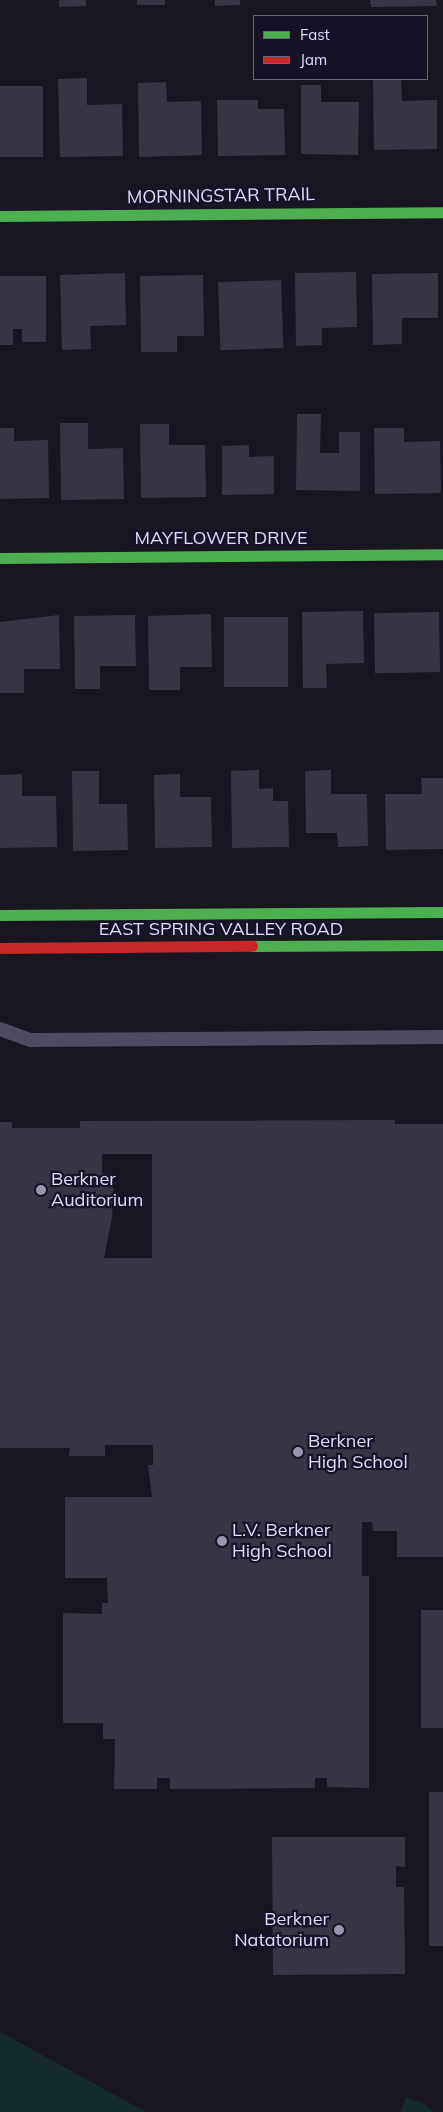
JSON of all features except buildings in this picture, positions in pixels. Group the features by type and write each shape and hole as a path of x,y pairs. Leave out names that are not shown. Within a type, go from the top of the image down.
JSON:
{"street":[{"name":"MORNINGSTAR TRAIL","path":"0,216 443,212"},
{"name":"MAYFLOWER DRIVE","path":"0,558 443,554"},
{"name":"EAST SPRING VALLEY ROAD","path":"0,915 443,912"},
{"name":"EAST SPRING VALLEY ROAD","path":"0,948 443,945"}],"lane":[{"path":"0,1029 31,1040 443,1036"}],"green space":[{"path":"0,2032 146,2112 0,2112"},
{"path":"406,2097 426,2105 433,2112 400,2112"}],"traffic: fast":[{"path":"0,216 443,212"},
{"path":"0,558 443,554"},
{"path":"0,915 443,912"},
{"path":"252,946 443,945"}],"traffic: jam":[{"path":"0,948 252,946"}],"place":[{"name":"Berkner Auditorium","path":"41,1190"},
{"name":"Berkner High School","path":"298,1452"},
{"name":"L.V. Berkner High School","path":"222,1541"},
{"name":"Berkner Natatorium","path":"339,1930"}]}
